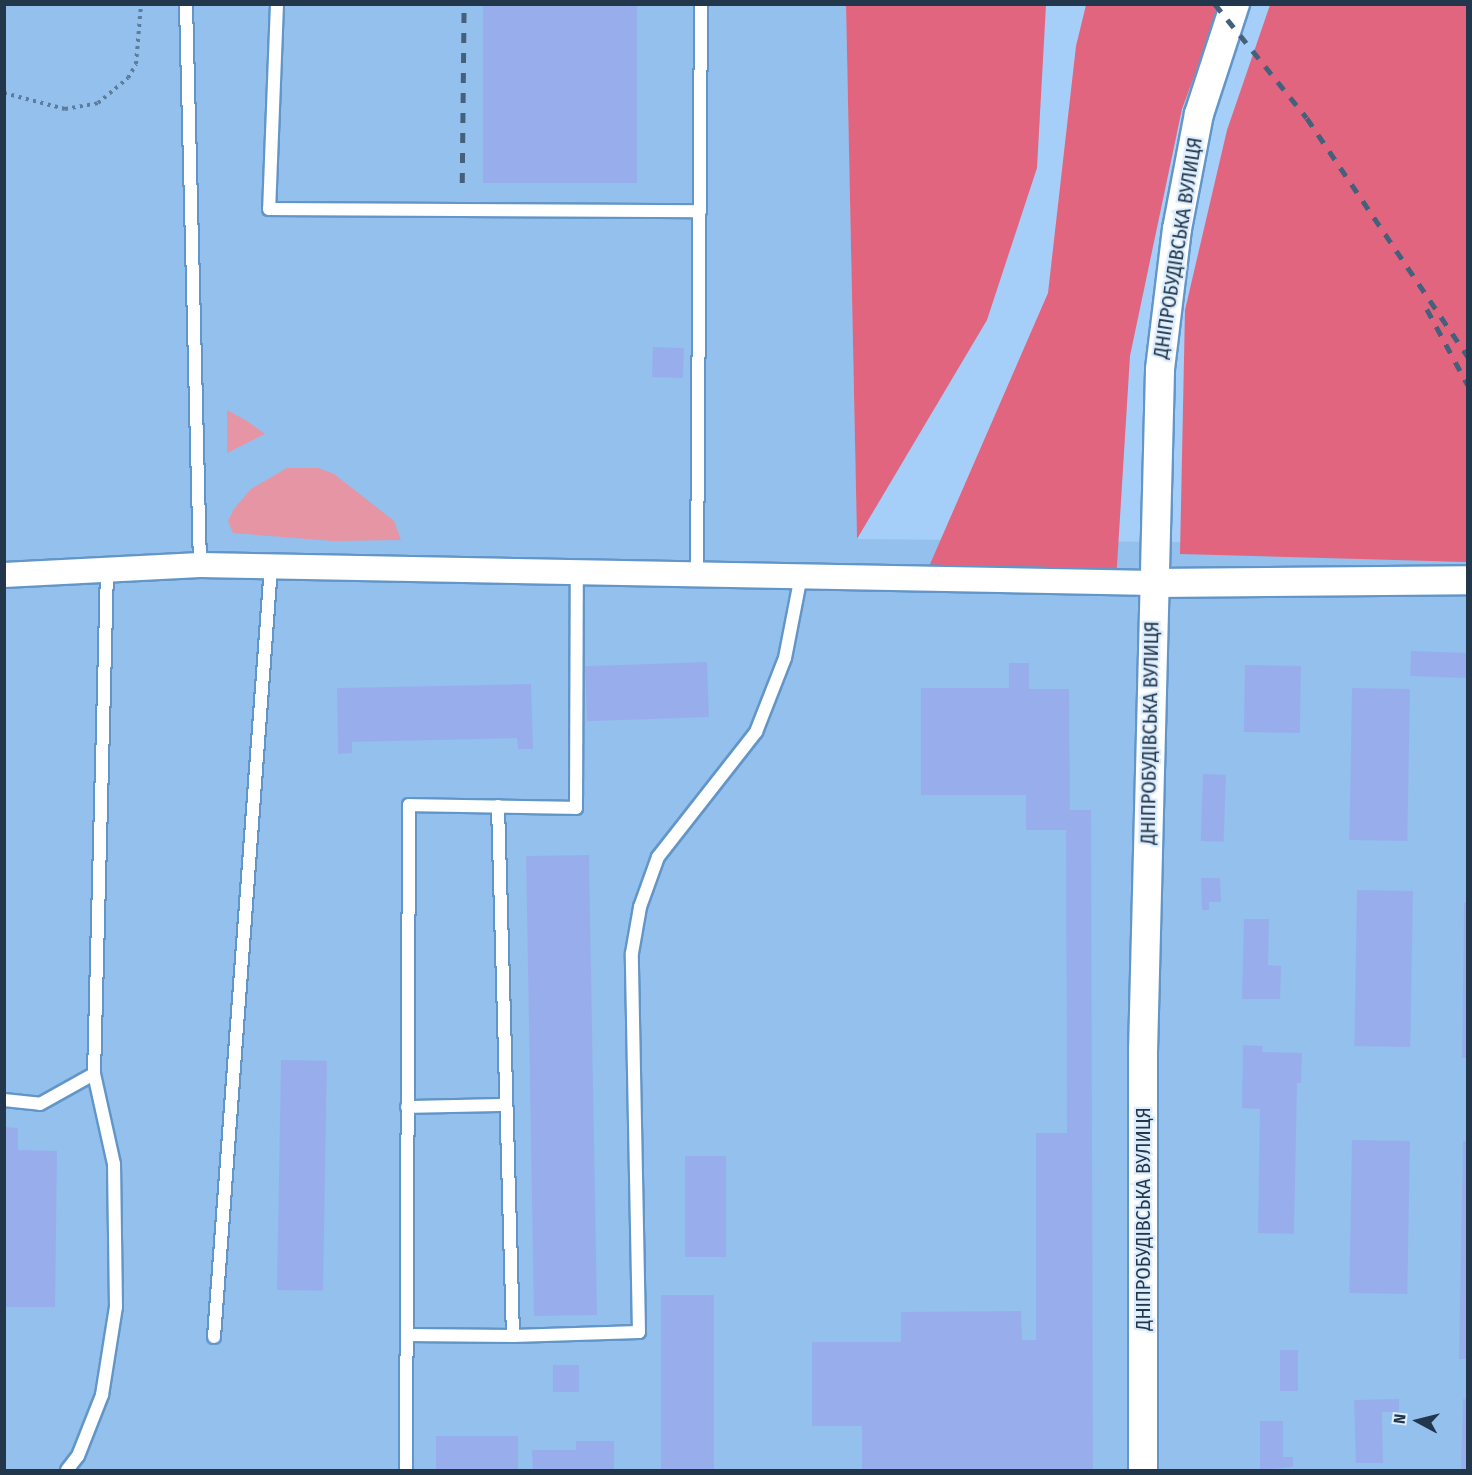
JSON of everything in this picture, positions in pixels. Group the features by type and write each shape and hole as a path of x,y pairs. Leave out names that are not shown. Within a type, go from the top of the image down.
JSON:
{"street":[{"name":"ДНІПРОБУДІВСЬКА ВУЛИЦЯ","path":"1143,1470 1143,1052 1160,369 1178,229 1199,114 1235,4"},
{"path":"4,575 201,565 1154,583 1467,580"}],"lane":[{"path":"186,4 201,565"},
{"path":"277,4 269,209 700,211"},
{"path":"697,574 701,4"},
{"path":"214,1337 271,566"},
{"path":"67,1470 78,1456 102,1395 116,1307 114,1164 94,1074 107,570"},
{"path":"406,1470 409,805 576,808 576,572"},
{"path":"406,1335 513,1336 639,1332 632,953 640,907 658,857 756,732 784,658 801,576"},
{"path":"498,806 513,1336"},
{"path":"4,1100 40,1104 94,1074"},
{"path":"407,1107 506,1105"}],"path":[{"path":"4,93 65,110 98,103 128,78 136,64 141,4"}],"shaded area":[{"path":"5,5 846,5 857,539 1467,545 1467,1470 5,1470"},
{"path":"846,5 1046,5 1037,168 987,320 857,539"},
{"path":"1086,5 1221,5 1182,109 1130,356 1116,582 924,578 1048,293 1076,46"},
{"path":"1270,5 1467,5 1467,562 1180,554 1185,310 1227,130"},
{"path":"227,410 247,421 265,434 227,453"},
{"path":"287,468 318,468 334,474 394,521 401,540 333,541 233,533 228,521 234,509 251,489"}],"building":[{"path":"483,5 637,5 637,183 483,183"},
{"path":"653,347 684,348 683,378 652,377"},
{"path":"1411,651 1468,653 1467,678 1410,676"},
{"path":"707,662 709,717 587,721 585,666"},
{"path":"1009,663 1029,663 1029,689 1069,689 1070,810 1091,810 1093,1470 862,1470 862,1426 812,1426 812,1342 901,1342 901,1312 1021,1311 1022,1340 1036,1340 1036,1133 1067,1133 1066,830 1026,830 1026,795 921,795 921,688 1009,688"},
{"path":"1245,665 1301,666 1300,733 1244,732"},
{"path":"531,684 533,749 518,749 517,738 352,742 352,753 338,754 337,688"},
{"path":"1352,688 1410,689 1407,841 1349,840"},
{"path":"1203,774 1226,775 1224,842 1201,841"},
{"path":"589,855 597,1315 534,1316 526,856"},
{"path":"1201,878 1220,878 1221,902 1209,902 1209,910 1202,910"},
{"path":"1357,890 1413,891 1410,1047 1354,1046"},
{"path":"1464,903 1468,903 1468,1058 1462,1058"},
{"path":"1244,919 1269,919 1268,965 1281,966 1280,999 1242,999"},
{"path":"1243,1045 1263,1046 1262,1052 1302,1053 1301,1083 1297,1083 1294,1234 1258,1233 1260,1109 1242,1108"},
{"path":"281,1060 327,1061 323,1291 277,1290"},
{"path":"4,1127 18,1128 18,1150 57,1151 55,1307 4,1307"},
{"path":"1352,1140 1410,1141 1407,1294 1349,1293"},
{"path":"1463,1141 1468,1141 1468,1359 1459,1359"},
{"path":"685,1156 726,1156 726,1257 685,1257"},
{"path":"661,1295 714,1295 714,1470 661,1470"},
{"path":"1280,1350 1298,1350 1298,1391 1280,1391"},
{"path":"553,1365 579,1365 579,1392 553,1392"},
{"path":"1399,1399 1399,1412 1382,1412 1383,1463 1356,1463 1354,1400"},
{"path":"1463,1399 1468,1400 1468,1470 1461,1470"},
{"path":"1260,1421 1283,1421 1283,1457 1293,1457 1293,1467 1260,1470"},
{"path":"436,1436 518,1436 518,1470 436,1470"},
{"path":"576,1441 614,1441 614,1470 533,1470 532,1450 576,1450"}],"railway":[{"path":"462,183 464,4"},
{"path":"1215,4 1307,118 1468,357"},
{"path":"1427,309 1468,385"}]}
